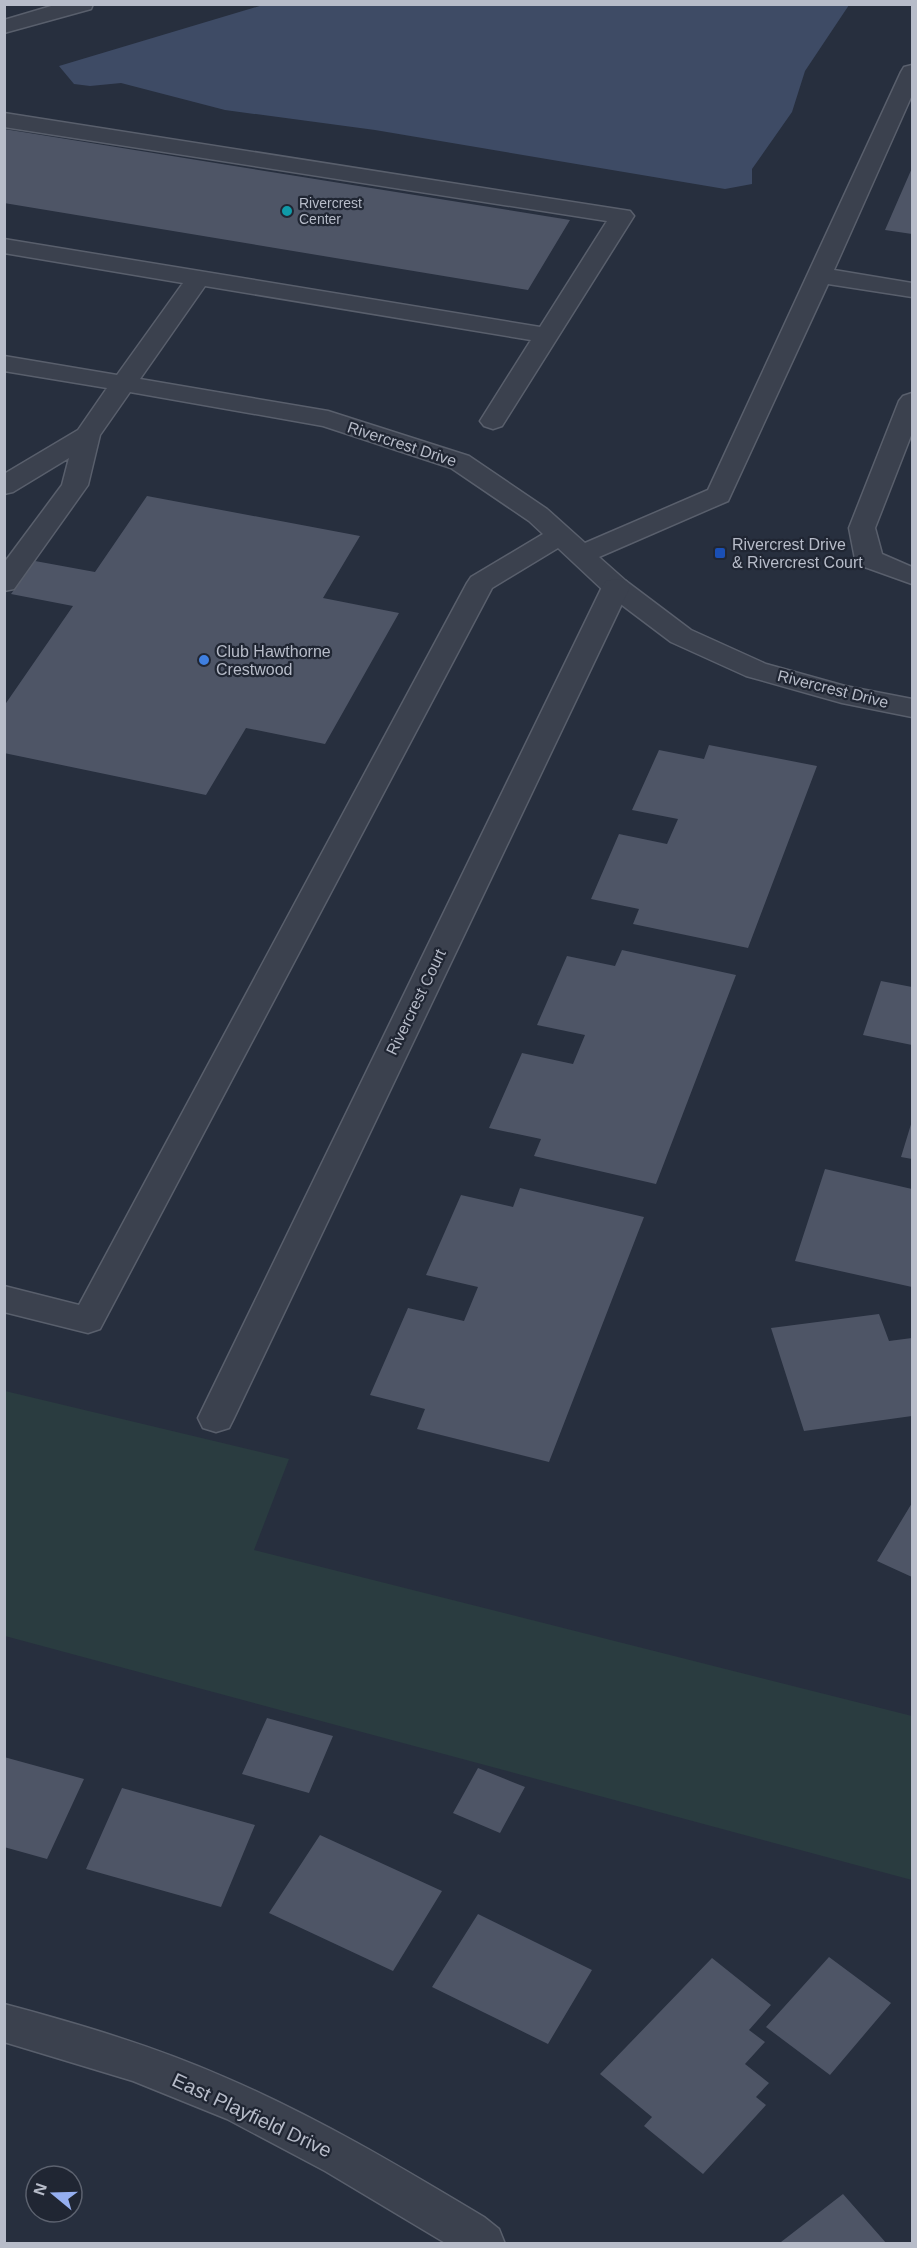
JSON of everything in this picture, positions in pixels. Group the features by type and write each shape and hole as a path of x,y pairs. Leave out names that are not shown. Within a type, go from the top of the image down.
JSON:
{"street":[{"path":"4,27 83,4"},
{"path":"4,1299 88,1320 481,583 571,545 719,495 912,73"},
{"path":"4,120 622,216 493,421"},
{"path":"4,246 546,335"},
{"path":"820,274 912,290"},
{"path":"4,486 87,435 126,384 198,279"},
{"name":"Rivercrest Drive","path":"4,363 328,419 460,462 538,515 616,587 681,636 756,670 842,694 912,708"},
{"path":"912,401 862,528 869,559 912,576"},
{"path":"4,583 75,485 87,435"},
{"name":"Rivercrest Court","path":"216,1418 616,587"},
{"name":"East Playfield Drive","path":"4,2023 123,2058 209,2091 347,2159 468,2232 483,2244"}],"shaded area":[{"path":"5,1391 289,1459 254,1550 912,1716 912,1880 5,1636"}],"water":[{"path":"263,5 849,5 805,71 792,112 752,169 752,184 725,189 375,130 225,110 121,83 90,86 74,84 59,66"}],"building":[{"name":"Rivercrest Center","path":"4,129 570,220 528,290 4,203"},
{"path":"912,168 912,234 885,230"},
{"name":"Club Hawthorne Crestwood","path":"147,496 360,536 323,598 399,613 325,744 246,728 206,795 4,753 4,706 73,606 11,594 35,561 95,572"},
{"path":"709,745 817,766 748,948 633,924 639,909 591,899 619,834 667,844 678,819 632,810 659,750 704,759"},
{"path":"622,950 736,975 656,1184 534,1156 541,1139 489,1128 522,1053 573,1064 585,1035 537,1025 567,956 615,966"},
{"path":"881,981 912,987 912,1045 863,1035"},
{"path":"912,1121 912,1159 901,1157"},
{"path":"825,1169 912,1189 912,1287 795,1261"},
{"path":"520,1188 644,1217 549,1462 417,1429 425,1409 370,1395 408,1308 464,1321 478,1287 426,1275 461,1195 513,1207"},
{"path":"879,1314 889,1341 912,1338 912,1416 804,1431 771,1328"},
{"path":"912,1503 912,1577 877,1561"},
{"path":"267,1718 333,1736 309,1793 242,1774"},
{"path":"4,1757 84,1779 47,1859 4,1847"},
{"path":"478,1768 525,1787 500,1833 453,1813"},
{"path":"122,1788 255,1825 221,1907 86,1869"},
{"path":"320,1835 442,1891 393,1971 269,1913"},
{"path":"478,1914 592,1970 548,2044 432,1987"},
{"path":"829,1957 891,2003 830,2075 766,2027"},
{"path":"712,1958 771,2005 749,2030 765,2042 745,2064 769,2083 756,2097 766,2105 703,2174 644,2126 652,2117 600,2074"},
{"path":"843,2194 887,2244 781,2242"}],"place":[{"name":"Rivercrest Center","path":"287,211"},
{"name":"Rivercrest Drive & Rivercrest Court","path":"720,553"},
{"name":"Club Hawthorne Crestwood","path":"204,660"}]}
